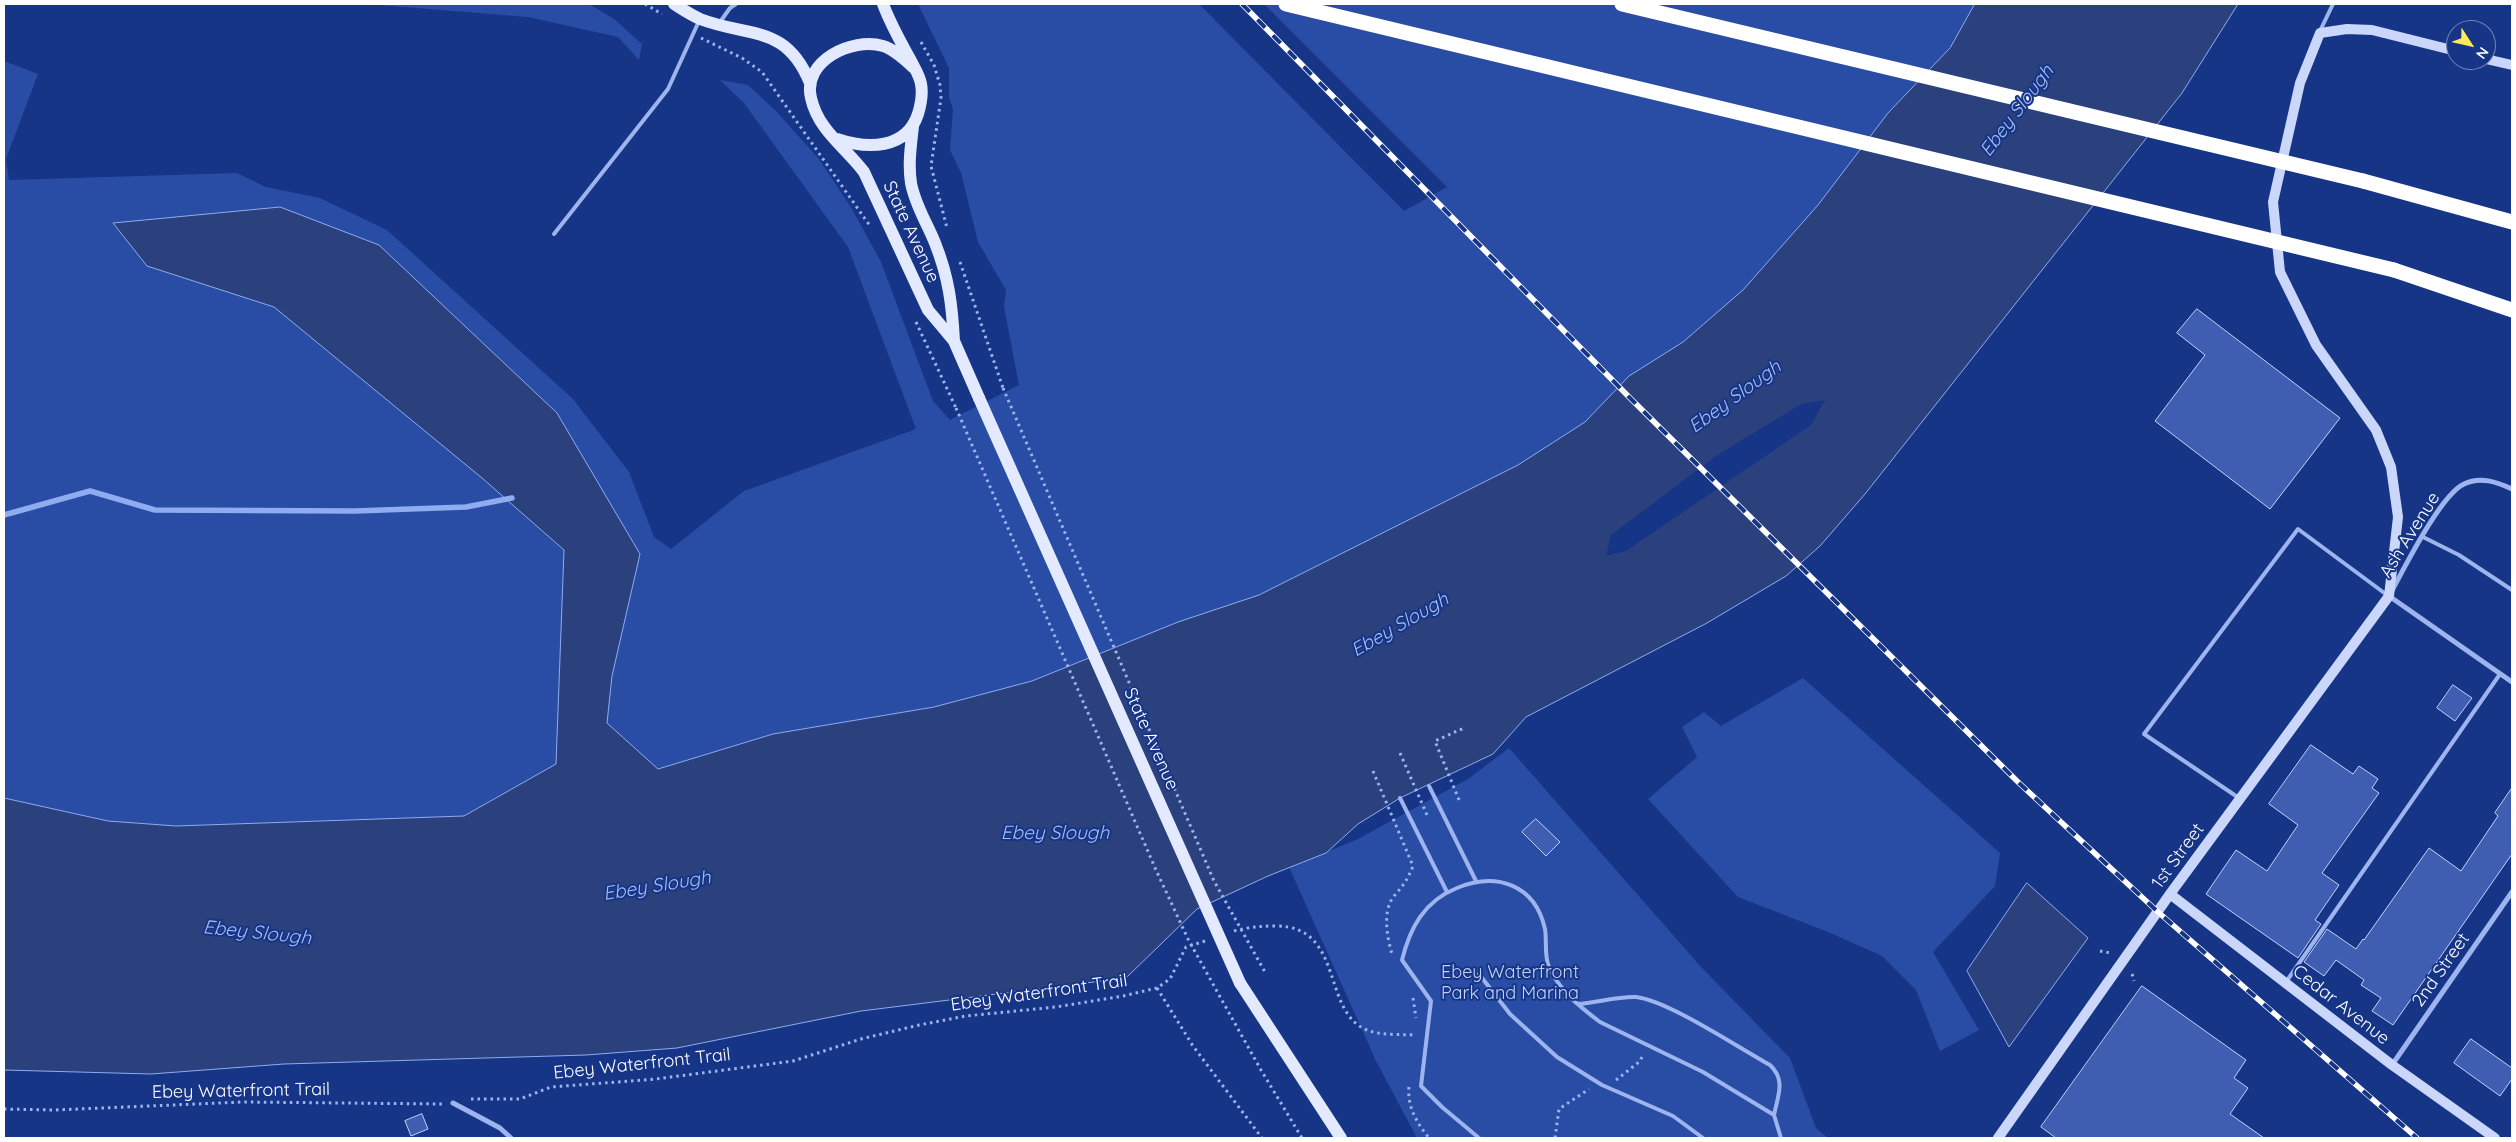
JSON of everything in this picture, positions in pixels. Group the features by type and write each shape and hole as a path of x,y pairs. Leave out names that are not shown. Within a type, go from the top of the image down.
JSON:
{"highway":[{"path":"1286,4 2394,270 2512,310"},
{"path":"1622,4 2363,182 2512,222"},
{"path":"2480,298 2512,316"}],"main road":[{"path":"674,4 700,19 764,35 779,41 791,50 802,64 810,83 810,96 817,116 825,129 834,139 855,145 872,146 905,136 913,126 922,98 921,83 883,4"},
{"path":"810,83 822,62 854,45 884,46 914,68"},
{"name":"State Avenue","path":"913,126 909,164 911,183 916,201 936,246 952,298 954,341"},
{"name":"State Avenue","path":"834,139 864,172 928,310 954,341 1240,983 1341,1138"}],"street":[{"path":"2446,48 2372,30 2347,29 2320,33 2300,83 2273,202 2280,272 2316,345 2376,430 2391,467 2398,517 2389,596 2512,682"},
{"path":"2496,61 2512,65"},
{"name":"Ash Avenue","path":"2389,596 2423,536 2449,496 2463,484 2486,480 2512,489"},
{"name":"1st Street","path":"1998,1138 2170,894 2389,596"},
{"name":"2nd Street","path":"2392,1065 2512,892"},
{"name":"Cedar Avenue","path":"2170,894 2392,1065 2495,1138"},
{"path":"453,1103 500,1128 511,1138"}],"lane":[{"path":"719,24 730,8 736,4"},
{"path":"2320,33 2333,4"},
{"path":"554,234 668,89 700,19"},
{"path":"2240,798 2144,734 2298,529 2389,596"},
{"path":"2423,536 2459,554 2512,590"},
{"path":"2285,982 2500,674"},
{"path":"1429,786 1476,881"},
{"path":"1400,798 1447,892"},
{"path":"1479,1138 1442,1107 1421,1086 1431,1001 1402,960 1407,940 1416,921 1429,904 1447,892 1476,881 1499,880 1515,886 1539,910 1545,930 1547,964 1555,979 1578,1004 1600,1022 1703,1072 1774,1115"},
{"path":"1479,974 1510,1014 1558,1057 1602,1085 1672,1116 1703,1138"},
{"path":"1578,1004 1624,998 1648,1000 1669,1009 1753,1056 1778,1073 1780,1081 1774,1115 1782,1138"}],"path":[{"path":"693,34 742,58 762,72 872,229"},
{"path":"916,34 934,65 940,85 941,98 931,166 950,236"},
{"path":"957,254 1003,388 1214,882 1265,972"},
{"path":"915,318 956,408 1156,870 1188,939 1261,1070 1302,1138"},
{"path":"1459,800 1434,741 1464,728"},
{"path":"1400,753 1427,815"},
{"path":"1373,771 1397,828"},
{"path":"1231,932 1249,926 1291,926 1304,930 1323,956 1347,1013 1366,1030 1416,1035"},
{"path":"1213,938 1186,947 1170,980 1157,988 1192,1046 1262,1138"},
{"name":"Ebey Waterfront Trail","path":"4,1109 64,1110 243,1102 404,1104 453,1103 471,1099 520,1099 551,1087 656,1079 793,1061 861,1039 920,1025 966,1016 1065,1006 1157,988"},
{"path":"1622,1076 1639,1062 1643,1056"},
{"path":"1554,1138 1559,1109 1590,1088"}],"green space":[{"path":"366,4 589,4 614,19 642,44 639,60 618,37 528,17"},
{"path":"918,4 1199,4 1404,211 1447,187 1264,4 2001,4 1782,269 1683,342 1629,376 1585,422 1518,465 1259,595 1178,622 1032,681 934,707 773,734 658,769 556,764 464,816 176,826 108,821 4,798 4,61 38,74 6,159 9,180 237,173 266,187 320,198 387,230 573,399 629,472 654,537 671,549 744,491 916,429 848,247 744,103 720,80 748,85 776,111 819,159 852,209 881,262 933,401 950,420 1019,385 1004,307 1006,290 978,242 961,173 950,150 953,109 949,97 949,68"},
{"path":"1803,678 2000,853 1995,886 1933,952 1979,1030 1940,1051 1916,990 1882,956 1828,932 1738,897 1648,799 1697,757 1682,727 1704,712 1721,726"},
{"name":"Ebey Waterfront Park and Marina","path":"1509,748 1702,968 1790,1058 1816,1128 1828,1138 1417,1138 1376,1061 1289,867 1356,840 1468,779"}],"water":[{"name":"Ebey Slough","path":"1975,4 2238,4 2182,93 1865,494 1820,546 1786,576 1707,623 1526,717 1493,754 1400,798 1358,824 1326,853 1268,876 1197,909 1126,978 861,1011 677,1048 586,1055 284,1064 151,1074 4,1070 4,798 108,821 176,826 464,816 556,764 564,550 482,478 274,307 147,266 113,223 280,207 379,245 557,413 640,554 612,676 607,723 658,769 773,734 934,707 1032,681 1178,622 1259,595 1518,465 1585,422 1629,376 1683,342 1743,290 1818,205 1888,113 1950,48"},
{"path":"2027,883 2088,938 2009,1047 1967,971"}],"pier":[{"path":"1825,400 1811,425 1626,551 1606,556 1611,535 1716,456 1801,404"}],"building":[{"path":"2197,309 2340,418 2270,509 2155,421 2205,355 2177,333"},
{"path":"2453,685 2472,698 2455,721 2437,708"},
{"path":"2311,745 2353,774 2359,766 2378,779 2372,788 2379,793 2322,873 2339,885 2315,920 2321,924 2298,958 2206,894 2236,850 2267,871 2298,825 2269,804"},
{"path":"2512,788 2512,854 2393,1025 2372,1011 2381,998 2361,985 2364,980 2336,960 2324,976 2304,962 2327,929 2356,949 2429,848 2461,871 2498,816 2495,813"},
{"path":"1536,819 1560,842 1546,856 1522,832"},
{"path":"2142,986 2246,1060 2234,1078 2248,1088 2230,1114 2264,1138 2056,1138 2041,1127"},
{"path":"2471,1039 2512,1068 2512,1079 2500,1096 2454,1063"},
{"path":"422,1114 428,1129 411,1136 405,1121"}],"waterway":[{"path":"4,515 90,491 155,510 355,511 466,507 512,498"}],"railway":[{"path":"1242,4 1631,399 2019,783 2158,912 2417,1138"}]}
